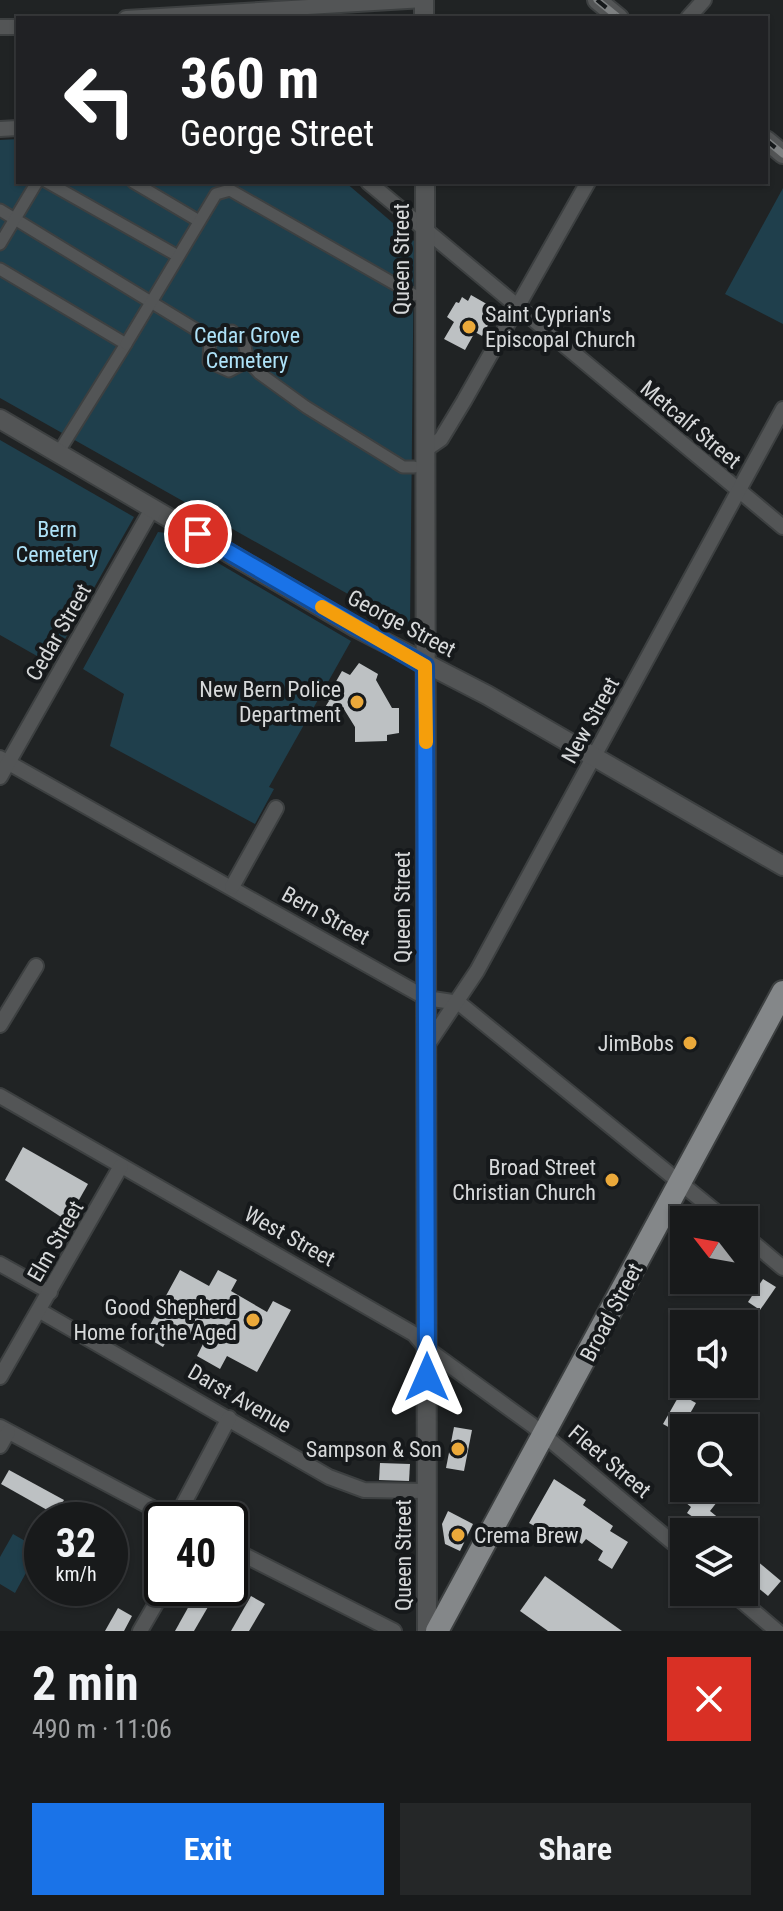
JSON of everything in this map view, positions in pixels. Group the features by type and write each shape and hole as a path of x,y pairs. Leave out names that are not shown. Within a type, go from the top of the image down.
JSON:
{"main road":[{"name":"Broad Street","path":"453,1631 550,1439 686,1187 783,992"},
{"name":"Broad Street","path":"686,1187 783,1022"},
{"name":"Broad Street","path":"437,1631 550,1439"}],"street":[{"path":"159,16 424,0"},
{"path":"597,0 617,16"},
{"path":"690,16 704,0"},
{"path":"0,244 36,184"},
{"path":"51,184 178,256"},
{"path":"136,184 199,221"},
{"name":"Metcalf Street","path":"370,184 737,492 783,527"},
{"name":"Queen Street","path":"425,184 427,1631"},
{"path":"425,450 446,430 587,184"},
{"path":"58,453 216,194 230,190 414,295"},
{"path":"0,210 210,338"},
{"path":"0,269 126,344"},
{"path":"210,338 232,331 244,342 248,361 259,373 306,407 403,467 414,467"},
{"path":"210,338 209,362 229,371 248,361"},
{"name":"New Street","path":"426,1047 459,1003 783,409"},
{"name":"George Street","path":"0,419 425,666 487,695 783,866"},
{"name":"Cedar Street","path":"0,777 4,760 153,507"},
{"name":"Bern Street","path":"4,760 426,998 459,1003"},
{"path":"232,887 276,808"},
{"path":"0,1025 36,966"},
{"path":"459,1003 709,1206"},
{"name":"West Street","path":"0,1096 355,1297 414,1334 426,1348 550,1439"},
{"name":"Elm Street","path":"0,1377 121,1166"},
{"path":"758,1247 783,1268"},
{"path":"0,1264 50,1292"},
{"name":"Darst Avenue","path":"40,1311 341,1482 364,1490 427,1491"},
{"path":"185,1502 229,1418"},
{"path":"0,1446 4,1429 144,1504"},
{"name":"Fleet Street","path":"550,1439 670,1540"},
{"path":"248,1557 394,1631"},
{"path":"140,1631 155,1606"},
{"path":"748,1606 777,1631"}],"green space":[{"name":"Cedar Grove Cemetery","path":"16,139 16,184 347,184 414,241 410,629 0,398 0,140"},
{"path":"783,188 783,324 725,294"},
{"name":"Bern Cemetery","path":"0,440 134,517 51,664 0,635"},
{"path":"158,532 167,533 351,641 269,787 274,789 255,824 110,746 124,694 83,669"},
{"path":"13,1534 24,1540 24,1576 15,1593 0,1584 0,1557"}],"building":[{"name":"Saint Cyprian's Episcopal Church","path":"471,295 492,307 485,318 491,320 482,336 475,332 465,350 444,339 454,322 447,317 456,302 459,303 462,297 468,301"},
{"name":"New Bern Police Department","path":"359,663 378,674 376,680 392,708 399,708 399,733 387,735 387,741 355,742 355,727 342,706 334,719 322,712 342,671 350,675"},
{"path":"23,1147 88,1184 67,1221 5,1180"},
{"name":"Good Shepherd Home for the Aged","path":"180,1270 209,1286 218,1270 237,1280 231,1291 267,1312 273,1301 291,1310 257,1372 227,1356 220,1369 197,1356 204,1342 175,1326 163,1347 144,1336"},
{"path":"763,1279 776,1287 760,1310 748,1302 753,1294 758,1294"},
{"path":"678,1398 687,1398 696,1403 690,1414 670,1414 670,1428 663,1424"},
{"path":"454,1427 472,1430 464,1471 446,1468"},
{"path":"380,1463 410,1464 409,1481 379,1480"},
{"path":"9,1470 64,1500 33,1502 1,1484"},
{"path":"554,1479 586,1500 583,1505 613,1526 610,1531 628,1542 612,1569 598,1560 603,1551 586,1539 582,1544 566,1533 561,1541 529,1523"},
{"path":"685,1502 717,1502 710,1511 719,1518 692,1518 687,1513 691,1507"},
{"path":"448,1511 473,1524 460,1551 445,1544 442,1524"},
{"path":"758,1562 781,1581 768,1596 758,1588"},
{"path":"545,1576 622,1631 548,1631 520,1611"},
{"path":"251,1596 265,1604 249,1631 231,1631 248,1606"},
{"path":"189,1606 209,1606 194,1631 175,1631"},
{"path":"118,1608 132,1616 124,1631 105,1631"}],"railway":[{"path":"597,0 617,16"},
{"path":"768,142 783,154"}],"slow traffic":[{"path":"322,607 425,666 426,742"}],"place":[{"name":"Saint Cyprian's Episcopal Church","path":"469,327"},
{"name":"New Bern Police Department","path":"357,702"},
{"name":"JimBobs","path":"690,1043"},
{"name":"Broad Street Christian Church","path":"612,1180"},
{"name":"Good Shepherd Home for the Aged","path":"253,1320"},
{"name":"Sampson & Son","path":"458,1449"},
{"name":"Crema Brew","path":"458,1535"}],"route":[{"path":"198,534 425,666 427,1377"}]}
